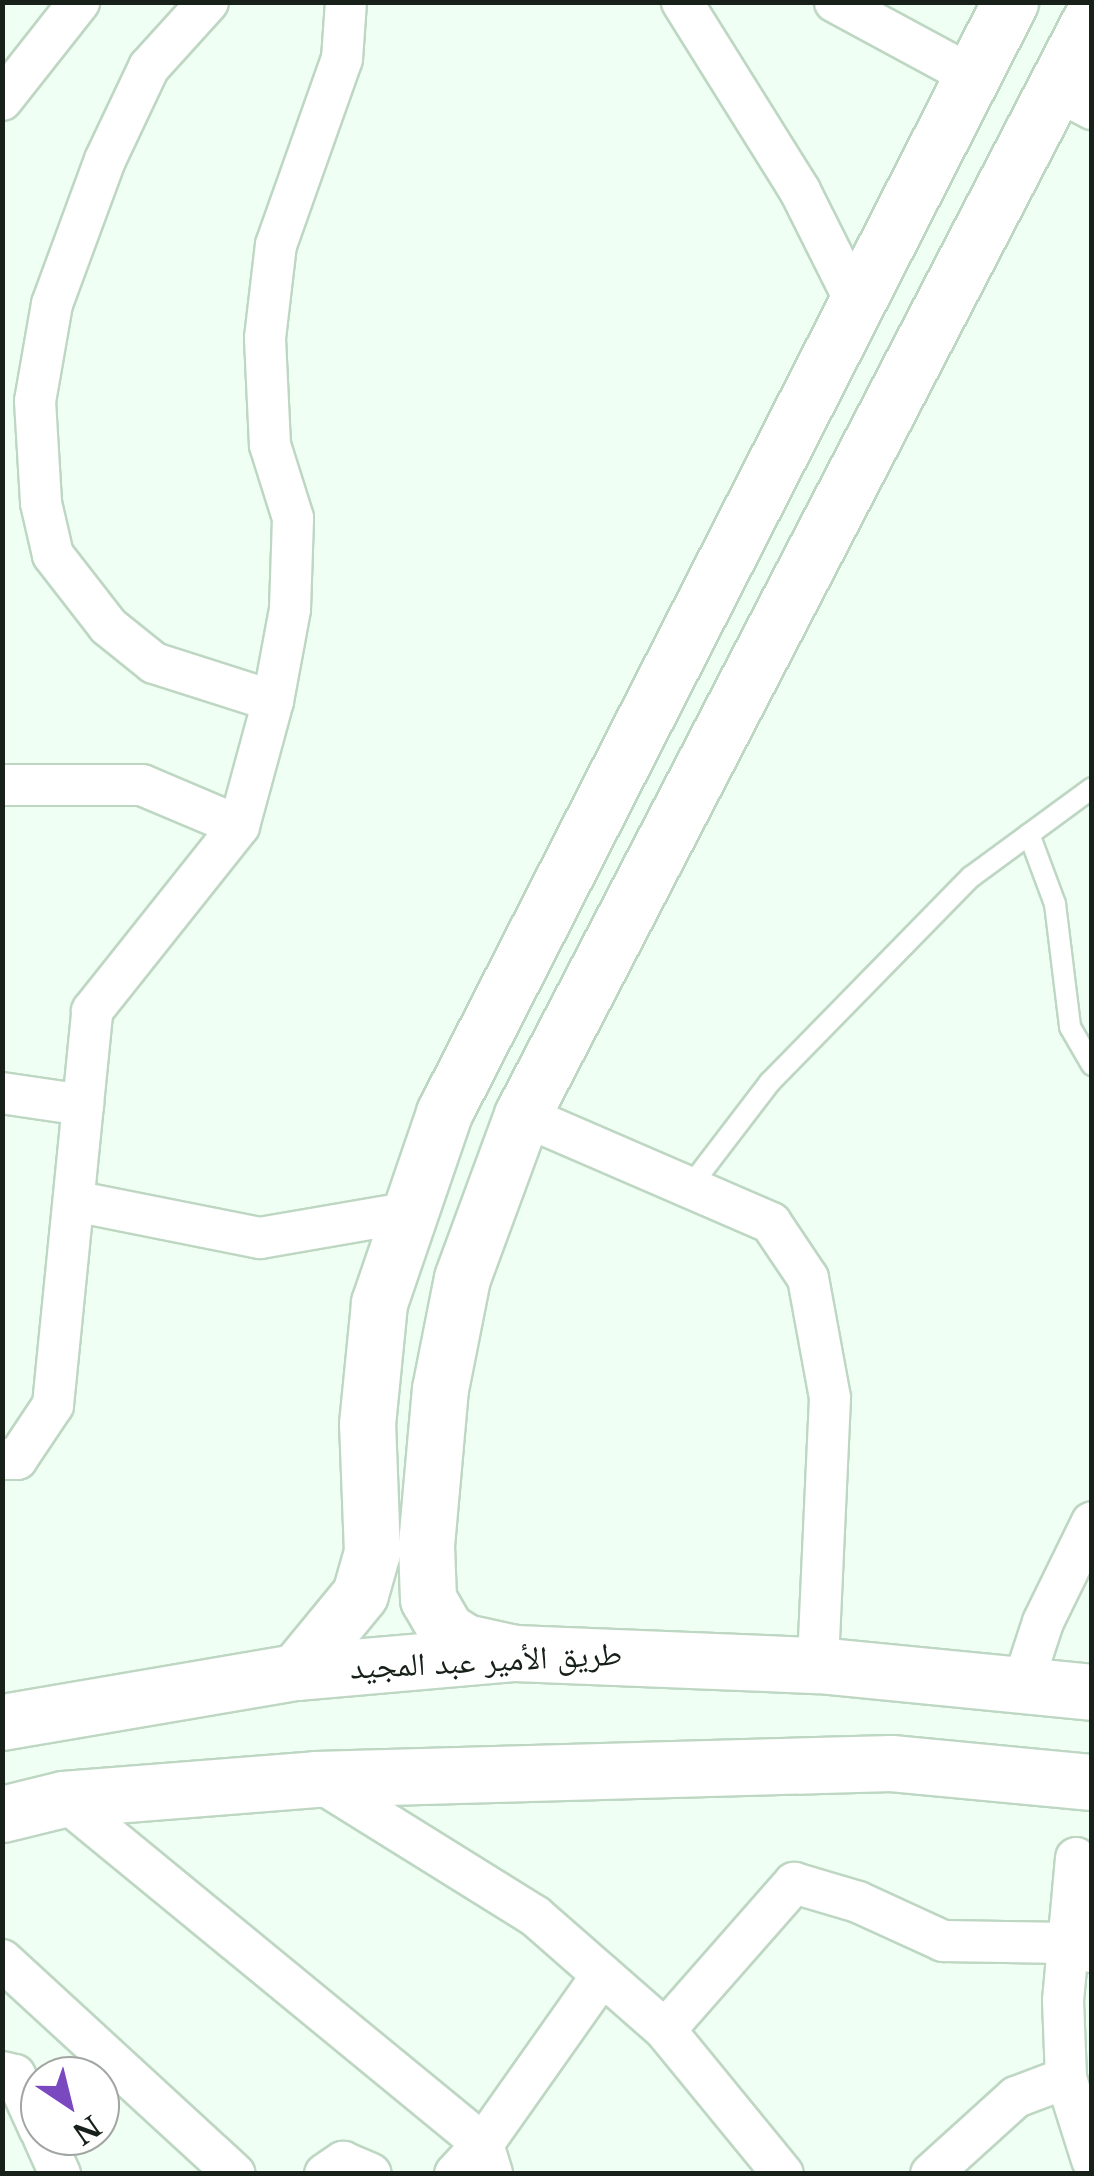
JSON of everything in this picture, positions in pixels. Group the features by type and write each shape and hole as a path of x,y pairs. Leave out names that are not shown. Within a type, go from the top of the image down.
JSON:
{"main road":[{"path":"296,1672 360,1594 372,1552 367,1424 379,1303 444,1113 1010,2"},
{"path":"515,1653 465,1642 446,1630 428,1600 426,1544 440,1389 462,1278 522,1115 1073,99 1092,17"},
{"name":"طريق الأمير عبد المجيد","path":"2,1722 296,1672 515,1653 818,1665 1092,1692"},
{"path":"2,1814 64,1799 315,1779 892,1763 1092,1782"}],"street":[{"path":"2,100 79,2"},
{"path":"208,2 149,67 105,160 52,304 35,401 42,503 54,555 108,626 154,663 273,700"},
{"path":"2,1459 17,1459 53,1404 92,1011 238,826 273,700 290,609 292,518 270,446 265,338 276,246 342,59 346,2"},
{"path":"682,2 800,191 857,305"},
{"path":"835,2 972,76"},
{"path":"2,785 142,785 238,826"},
{"path":"2,1093 83,1104"},
{"path":"522,1115 772,1223 808,1278 830,1398 818,1665"},
{"path":"74,1201 260,1238 410,1212"},
{"path":"1023,1683 1043,1622 1092,1522"},
{"path":"315,1779 536,1916 665,2030 783,2174"},
{"path":"64,1799 488,2159"},
{"path":"1076,1858 1080,1947 1066,2078 1092,2160"},
{"path":"665,2030 794,1883 858,1902 944,1941 1080,1947"},
{"path":"2,1960 235,2174"},
{"path":"454,2174 488,2159 602,1975"},
{"path":"2,2072 15,2076 20,2087"},
{"path":"931,2174 1016,2097 1066,2078"},
{"path":"325,2174 344,2162 372,2174"}],"lane":[{"path":"689,1188 770,1082 970,877 1092,788"},
{"path":"1029,834 1055,904 1070,1027 1092,1065"}]}
